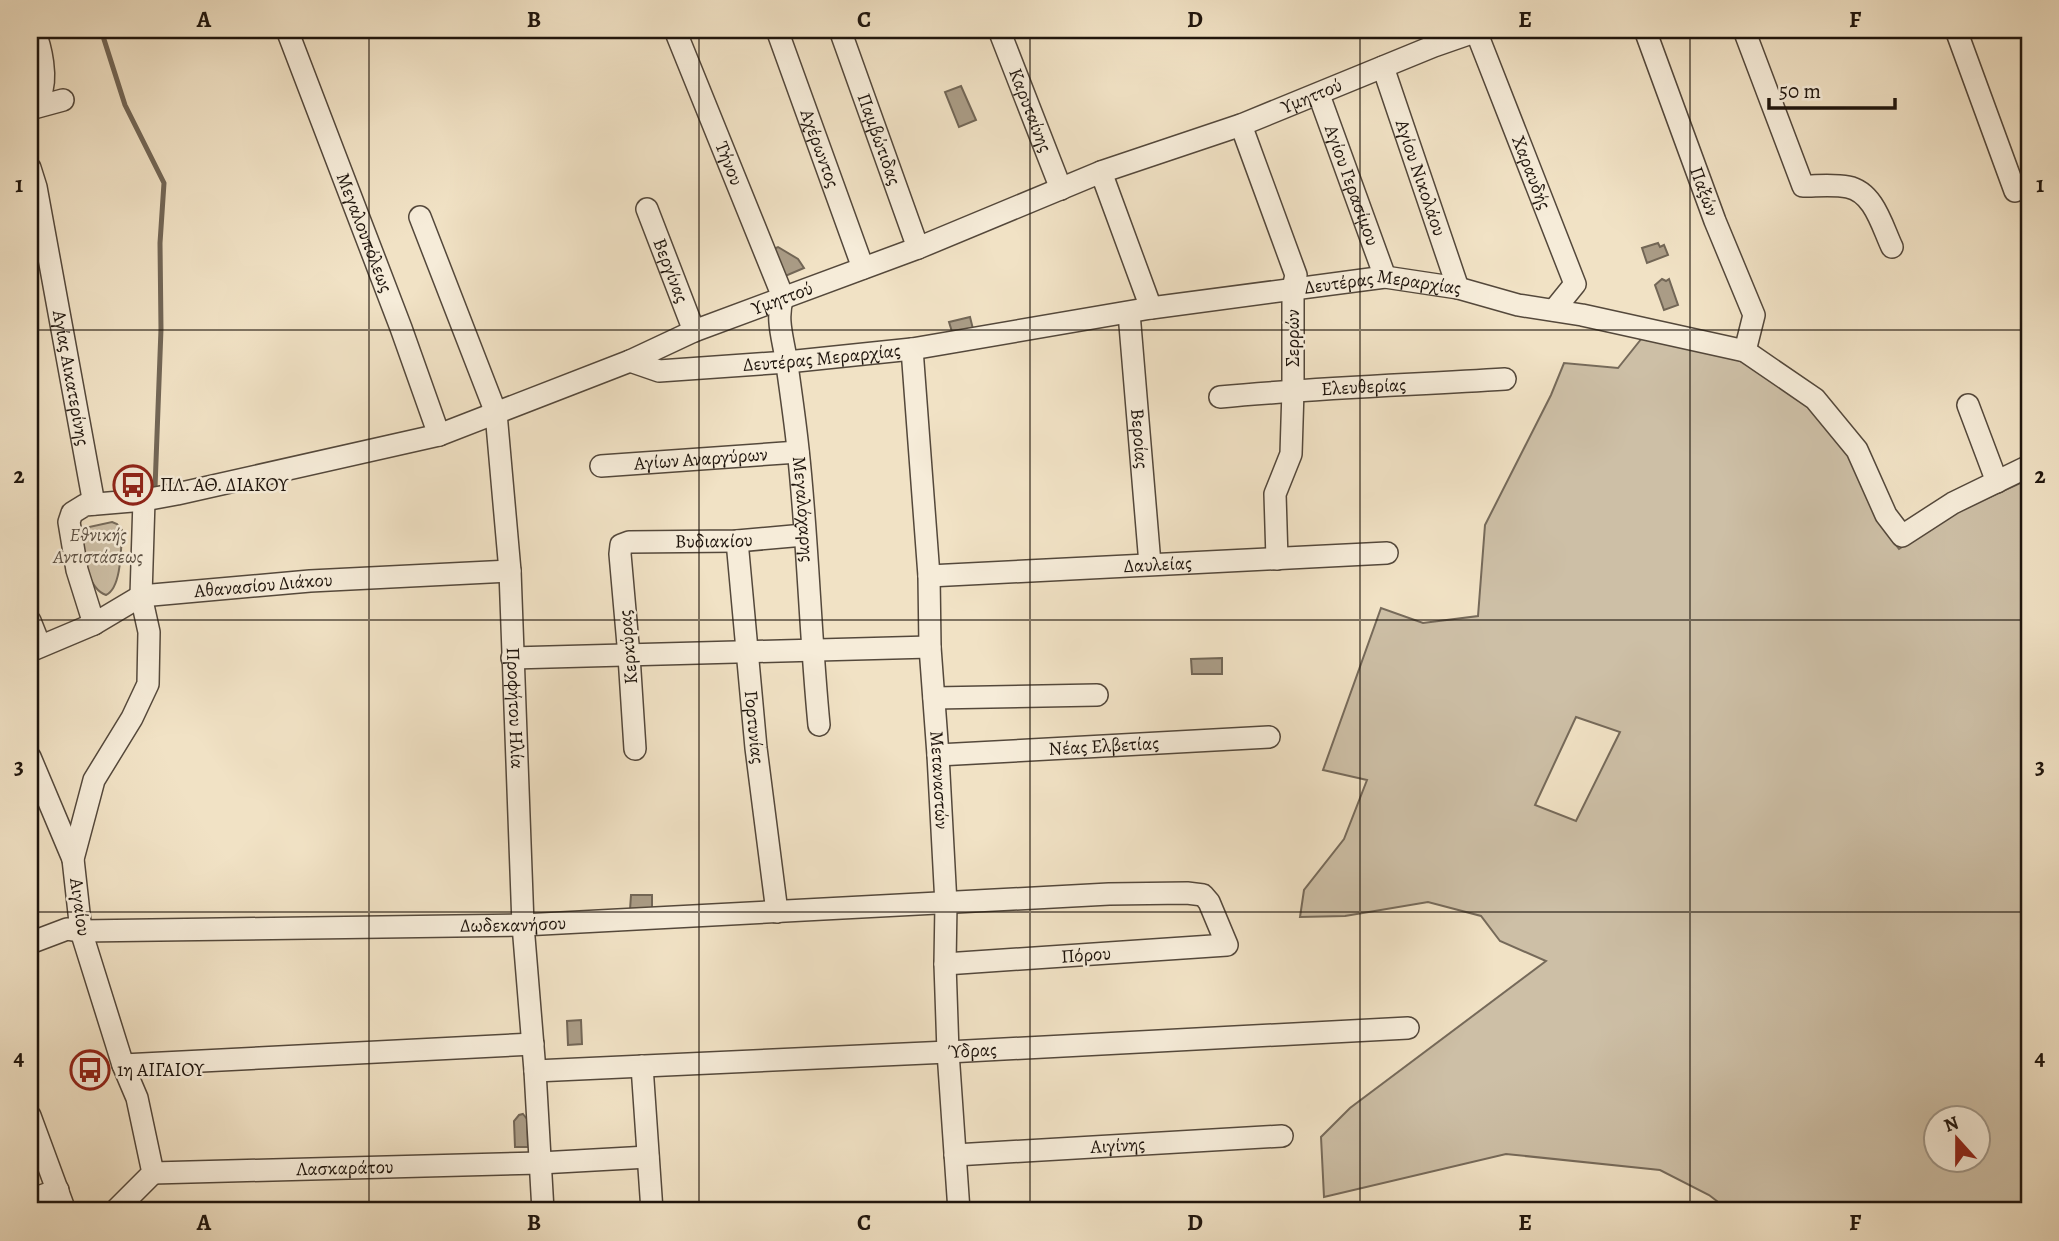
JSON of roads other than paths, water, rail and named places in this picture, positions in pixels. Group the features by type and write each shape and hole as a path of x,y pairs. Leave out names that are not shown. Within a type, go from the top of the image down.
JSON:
{"street":[{"path":"30,109 40,96 43,73 39,42 34,30"},
{"name":"Μεγαλουπόλεως","path":"287,30 439,435"},
{"name":"Τήνου","path":"675,30 783,297"},
{"name":"Αχέρωντος","path":"777,30 863,268"},
{"name":"Παμβώτιδας","path":"839,30 918,248"},
{"name":"Καρυταίνης","path":"999,30 1061,189"},
{"name":"Υμηττού","path":"94,624 77,570 69,522 72,513 85,505 144,500 390,448 439,435 630,361 694,331 918,248 1101,172 1241,125 1319,95 1383,67 1431,38 1478,30"},
{"name":"Χαραυδής","path":"1478,30 1575,284 1554,310"},
{"name":"Παξών","path":"1645,30 1754,315 1745,351"},
{"path":"1744,30 1803,186 1846,186 1858,190 1869,198 1892,247"},
{"path":"1956,30 2015,191"},
{"name":"Αγίου Νικολάου","path":"1383,67 1458,289"},
{"name":"Αγίου Γερασίμου","path":"1319,95 1385,277"},
{"path":"30,109 63,100"},
{"name":"Σερρών","path":"1241,125 1296,275 1293,288 1291,454 1275,494 1277,559"},
{"name":"Αγίας Αικατερίνης","path":"30,168 36,187 94,503"},
{"path":"1101,172 1151,309"},
{"name":"Βεργίνας","path":"647,209 694,331"},
{"name":"Προφήτου Ηλία","path":"420,217 496,413 510,571 523,925 536,1071 543,1211"},
{"name":"Δευτέρας Μεραρχίας","path":"630,361 659,371 787,362 912,349 1151,309 1385,277 1458,289 1518,305 1554,310 1745,351 1815,399 1857,450 1886,515 1902,536 1953,503 2029,467"},
{"name":"Μεγαλόχαρης","path":"783,297 778,310 798,452 819,725"},
{"name":"Βεροίας","path":"1129,313 1150,564"},
{"name":"Μεταναστών","path":"912,349 929,576 930,647 946,904 948,1052 959,1211"},
{"name":"Ελευθερίας","path":"1220,397 1293,390 1505,379"},
{"path":"1968,405 1997,482"},
{"name":"Αγίων Αναργύρων","path":"601,466 798,452"},
{"name":"Αιγαίου","path":"144,500 141,596 149,632 148,684 132,718 94,780 73,859 81,932 123,1065 137,1098 153,1173"},
{"name":"Βυδιακίου","path":"621,545 629,542 737,541 804,535"},
{"name":"Γορτυνίας","path":"737,541 756,748 777,912"},
{"name":"Κερκύρας","path":"621,545 635,749"},
{"name":"Δαυλείας","path":"929,576 1387,553"},
{"name":"Αθανασίου Διάκου","path":"35,648 94,624 141,596 310,581 510,571"},
{"path":"30,621 35,648"},
{"path":"512,658 930,647"},
{"path":"934,698 1097,695"},
{"name":"Νέας Ελβετίας","path":"938,755 1269,737"},
{"path":"30,757 73,859"},
{"name":"Δωδεκανήσου","path":"30,943 67,929 81,932 523,925 1109,894 1187,893 1203,895 1209,902 1227,945"},
{"name":"Πόρου","path":"945,964 1227,945"},
{"name":"Ύδρας","path":"536,1071 1408,1028"},
{"path":"123,1065 533,1044"},
{"path":"642,1066 652,1211"},
{"path":"30,1116 65,1211"},
{"name":"Αιγίνης","path":"955,1155 1282,1136"},
{"name":"Λασκαράτου","path":"153,1173 540,1163 648,1157"},
{"path":"115,1211 153,1173"},
{"path":"30,1200 58,1190"}],"waterway":[{"path":"101,30 125,105 164,183 160,243 161,329 155,488"}],"place":[{"name":"ΠΛ. ΑΘ. ΔΙΑΚΟΥ","path":"133,485"},
{"name":"1η ΑΙΓΑΙΟΥ","path":"90,1070"}],"park label":[{"name":"Εθνικής Αντιστάσεως","path":"98,546"}]}
